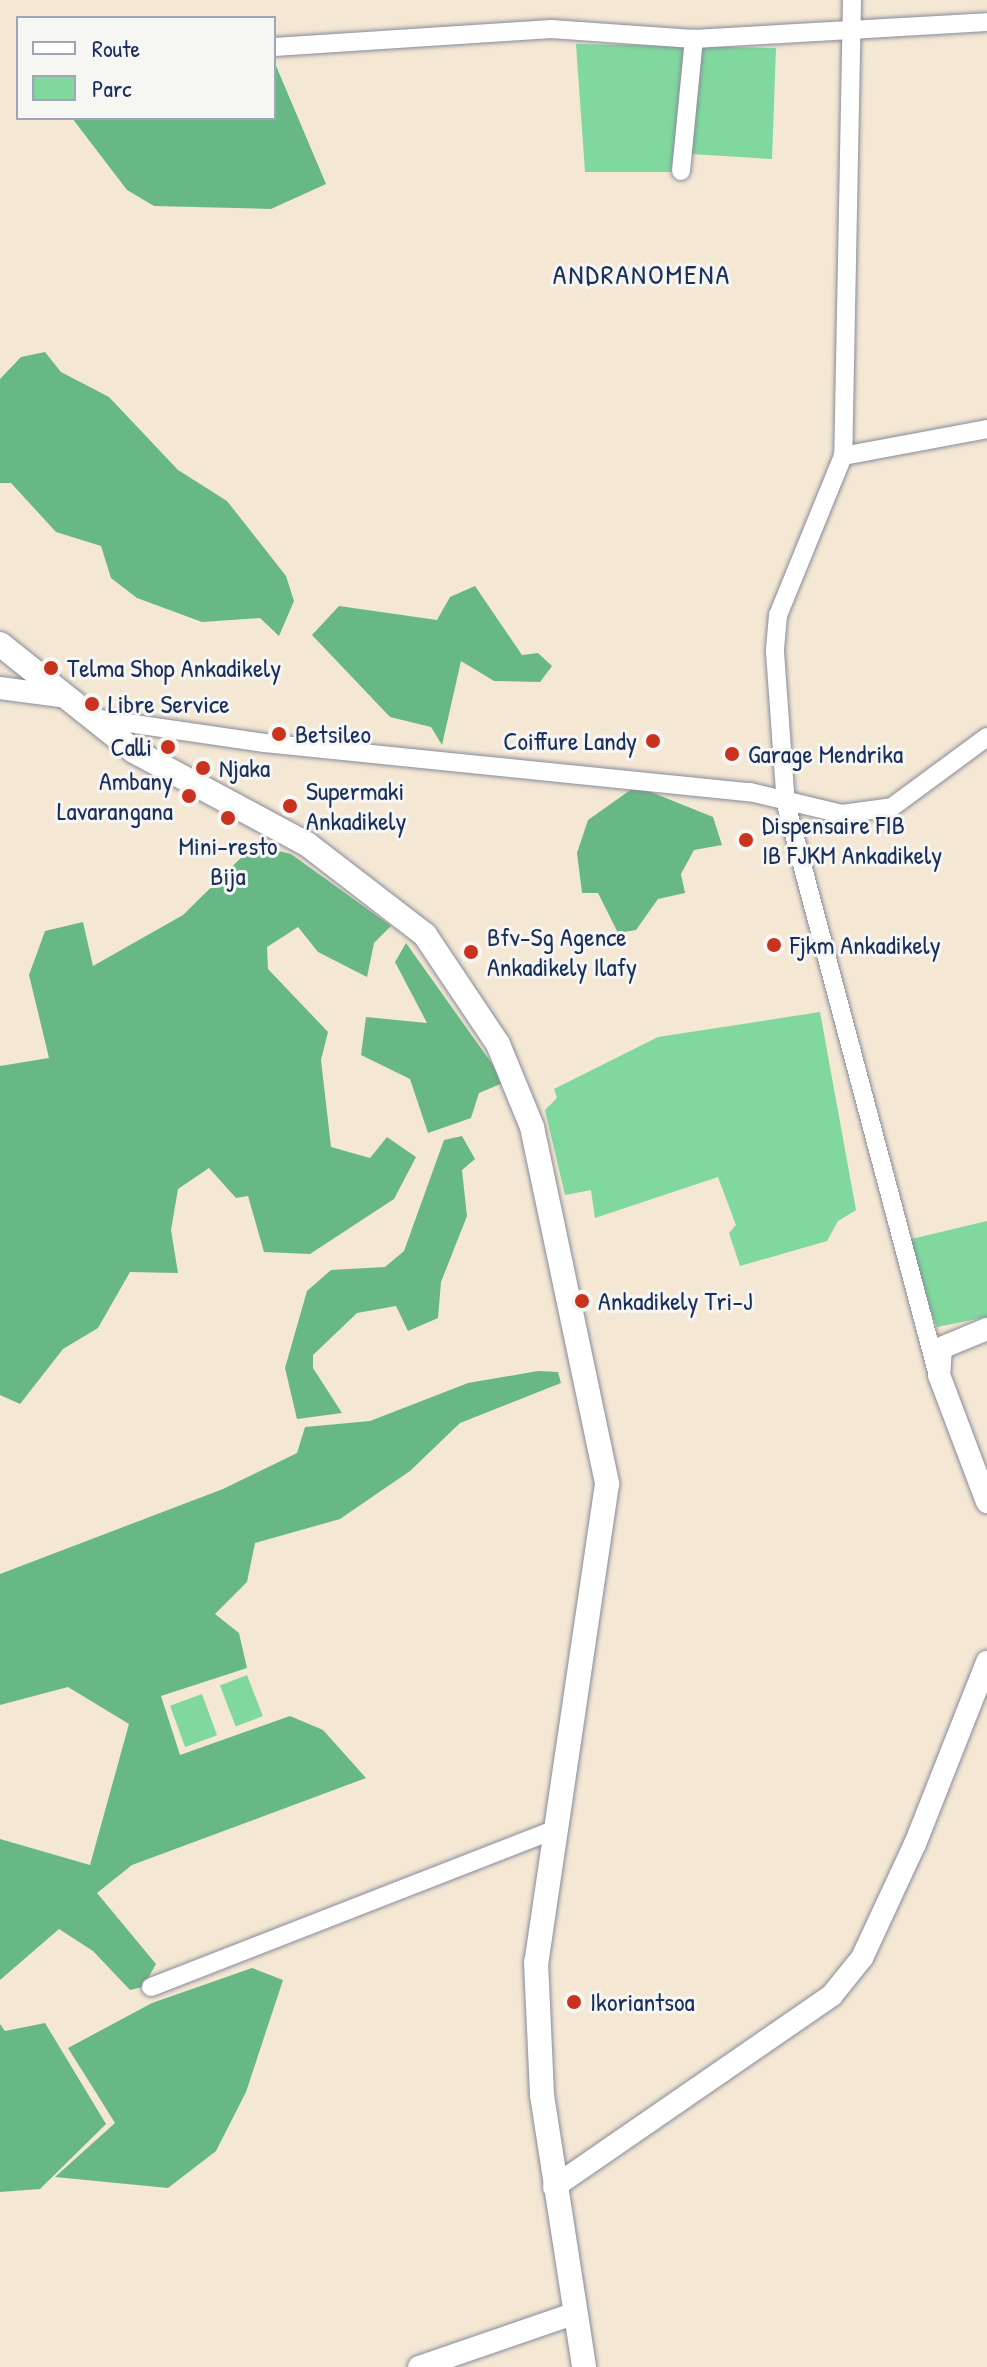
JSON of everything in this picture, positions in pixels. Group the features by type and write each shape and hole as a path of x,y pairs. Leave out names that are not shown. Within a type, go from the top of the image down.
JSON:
{"main road":[{"path":"0,644 60,696 134,751 307,844 425,935 498,1044 532,1127 607,1484 551,1831 536,1962 554,2187 584,2367"}],"street":[{"path":"852,0 843,456 778,615 786,804 900,1252 939,1375 987,1502"},
{"path":"276,47 551,29 694,39 987,22"},
{"path":"681,171 694,39"},
{"path":"843,456 987,429"},
{"path":"0,688 60,696"},
{"path":"91,718 264,743 750,792 786,804 842,814 892,807 987,737"},
{"path":"939,1375 941,1348 987,1329"},
{"path":"554,2187 832,1995 862,1958 915,1844 987,1662"},
{"path":"151,1987 551,1831"},
{"path":"419,2367 576,2313"}],"green space":[{"path":"576,44 776,48 772,159 674,153 671,172 585,172"},
{"path":"276,66 326,184 271,209 154,206 127,190 74,120 276,120"},
{"path":"45,352 61,372 109,397 178,470 227,501 286,576 294,601 279,636 260,618 202,622 137,598 111,578 101,546 56,532 11,483 0,483 0,379 21,357"},
{"path":"475,586 522,655 538,653 552,666 540,682 494,681 461,661 442,745 431,727 390,717 312,635 339,606 437,620 450,597"},
{"path":"636,786 713,817 722,845 694,850 681,874 685,893 658,899 636,930 618,933 598,893 582,893 577,853 588,820"},
{"path":"254,845 291,854 391,926 374,943 367,977 318,952 298,927 267,947 268,969 328,1032 321,1060 331,1147 370,1158 387,1137 416,1157 394,1199 310,1254 264,1252 248,1196 236,1198 209,1168 178,1189 171,1230 178,1273 130,1272 98,1328 63,1349 20,1404 0,1395 0,1066 49,1058 29,975 45,931 83,922 93,966 183,915"},
{"path":"406,943 505,1082 479,1093 471,1118 428,1133 410,1079 361,1055 366,1017 427,1023 395,962"},
{"path":"820,1012 856,1210 838,1221 827,1241 740,1266 729,1233 736,1225 718,1177 595,1218 591,1190 565,1195 545,1110 557,1098 554,1089 658,1037"},
{"path":"462,1136 475,1159 462,1170 467,1216 441,1282 438,1318 408,1331 396,1306 357,1313 313,1355 313,1368 342,1413 297,1419 285,1368 307,1291 331,1270 385,1267 404,1251 444,1140"},
{"path":"987,1221 987,1317 937,1327 903,1241"},
{"path":"538,1371 558,1372 561,1383 460,1423 410,1471 340,1519 255,1543 247,1582 215,1614 239,1633 247,1668 161,1696 180,1755 290,1716 323,1730 366,1778 132,1865 97,1893 156,1964 143,1987 130,1990 93,1951 59,1929 0,1980 0,1839 90,1865 129,1724 68,1687 0,1705 0,1574 223,1489 297,1453 305,1427 370,1421 468,1383"},
{"path":"247,1675 263,1716 236,1726 220,1685"},
{"path":"202,1694 217,1735 185,1747 170,1706"},
{"path":"252,1968 283,1980 246,2092 216,2151 168,2188 55,2177 115,2123 68,2048 152,2003"},
{"path":"45,2023 106,2124 40,2189 0,2192 0,2024 5,2031"}],"place":[{"name":"Telma Shop Ankadikely","path":"51,668"},
{"name":"Libre Service","path":"92,704"},
{"name":"Betsileo","path":"279,734"},
{"name":"Coiffure Landy","path":"653,741"},
{"name":"Calli","path":"168,747"},
{"name":"Garage Mendrika","path":"732,754"},
{"name":"Njaka","path":"203,768"},
{"name":"Ambany Lavarangana","path":"189,796"},
{"name":"Supermaki Ankadikely","path":"290,806"},
{"name":"Mini-resto Bija","path":"228,818"},
{"name":"Dispensaire FIB IB FJKM Ankadikely","path":"746,840"},
{"name":"Fjkm Ankadikely","path":"774,945"},
{"name":"Bfv-Sg Agence Ankadikely Ilafy","path":"471,952"},
{"name":"Ankadikely Tri-J","path":"582,1301"},
{"name":"Ikoriantsoa","path":"574,2002"}],"district":[{"name":"ANDRANOMENA","path":"642,274"}]}
